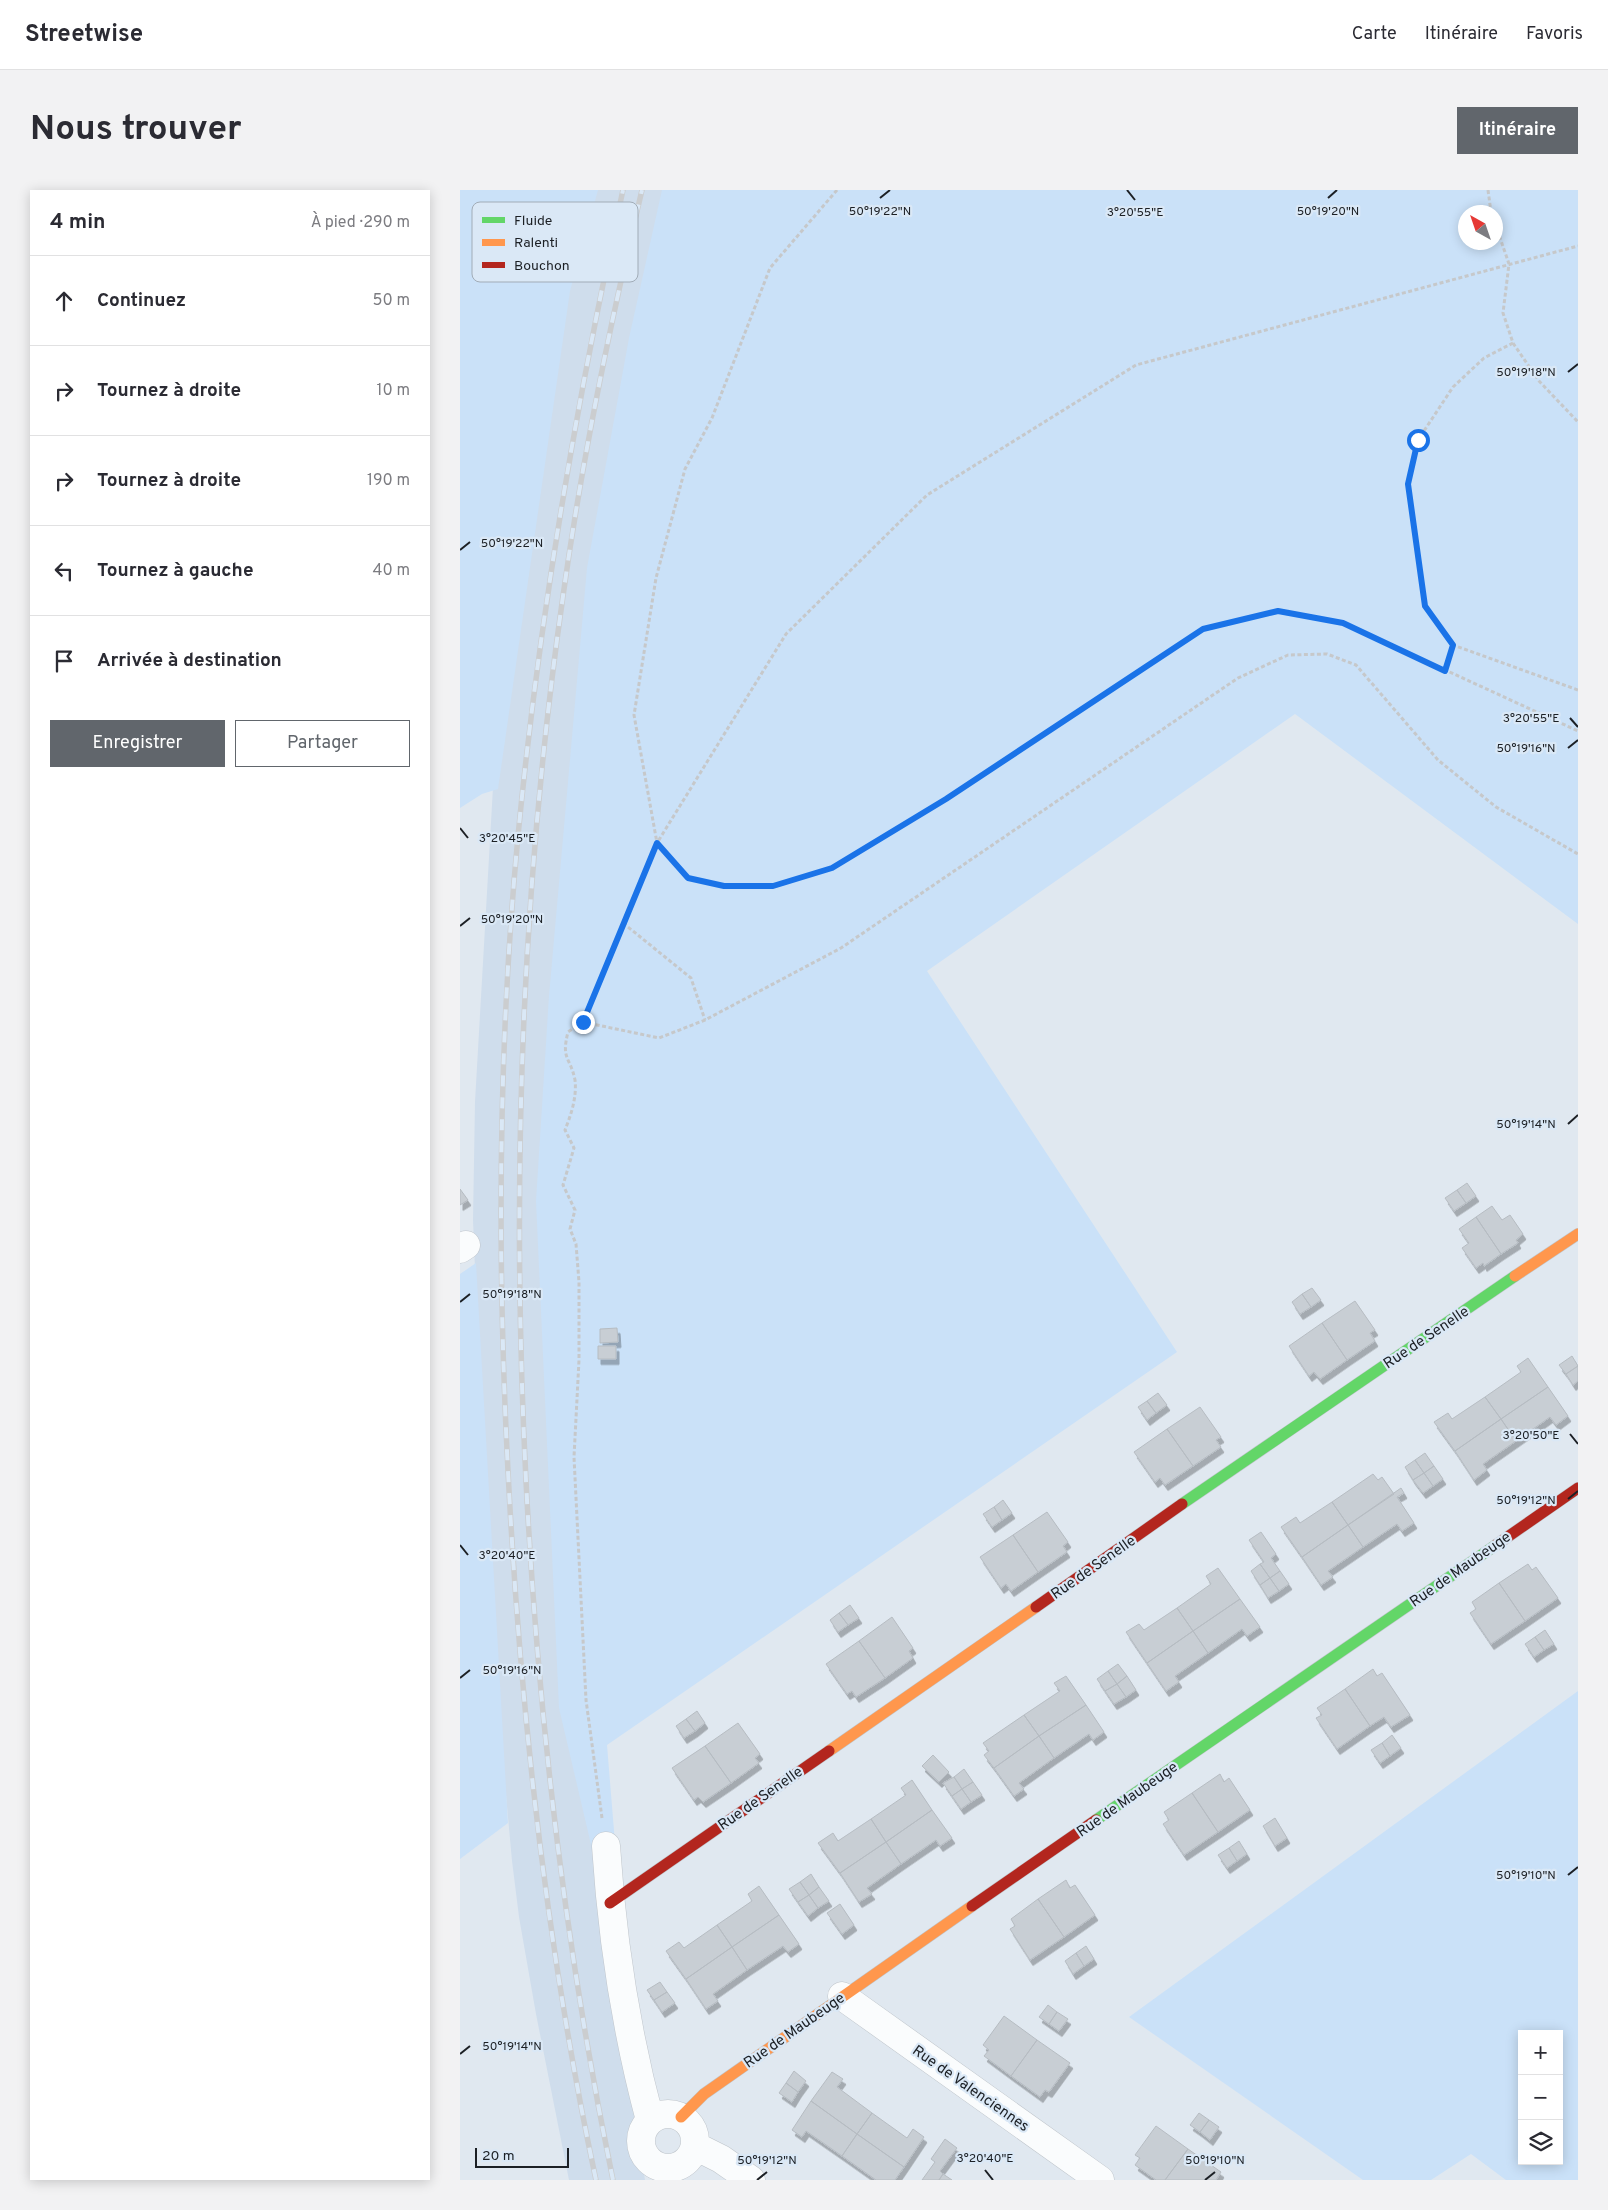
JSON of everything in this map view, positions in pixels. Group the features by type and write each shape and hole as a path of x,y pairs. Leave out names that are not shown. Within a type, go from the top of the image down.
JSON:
{"street":[{"name":"Rue de Senelle","path":"610,1903 1315,1412 1578,1234"},
{"name":"Rue de Maubeuge","path":"681,2117 696,2100 842,1996 1578,1488"},
{"path":"606,1846 610,1903 636,2066 650,2120"},
{"name":"Rue de Valenciennes","path":"842,1996 1100,2180"},
{"path":"662,2114 681,2117 691,2126 695,2146 683,2164 662,2174 649,2161 641,2148 642,2132 650,2120 662,2114"},
{"path":"695,2146 721,2159 751,2180"}],"path":[{"path":"838,190 770,268 712,418 685,469 656,578 634,716 657,843 688,878 724,886 773,886 832,868 946,799 1203,629 1278,611 1343,623 1578,731"},
{"path":"1488,190 1490,205"},
{"path":"1503,246 1509,264 1503,313 1513,343 1539,380 1578,422"},
{"path":"606,1846 586,1700 574,1457 579,1360 579,1282 576,1244 570,1229 575,1210 563,1185 574,1148 565,1130 573,1108 575,1081 564,1050 568,1032 583,1022 657,843 786,634 927,495 1136,365 1578,246"},
{"path":"1513,343 1484,358 1453,387 1418,440 1408,484 1425,606 1453,645 1578,690"},
{"path":"1445,671 1453,645"},
{"path":"583,1022 659,1038 705,1020 841,948 1238,678 1288,655 1327,654 1356,665 1438,760 1496,807 1578,854"},
{"path":"623,923 691,978 705,1020"}],"shaded area":[{"path":"460,190 598,190 595,202 472,202 472,282 572,282 498,789 482,794 460,808"},
{"path":"584,190 692,190 619,525 605,1929 645,2180 569,2180 536,2014 519,1917 512,1861 489,1608 473,1220 475,1102 494,770 570,282 638,282 638,202 582,202"},
{"path":"662,190 1578,190 1578,924 1295,714 927,971 1177,1352 607,1745 616,1855 593,1853 559,1708 536,1201 549,996 587,568 629,338"},
{"path":"476,1263 508,1823 460,1859 460,1274"},
{"path":"1578,1691 1578,2180 1506,2180 1471,2154 1431,2180 1363,2180 1129,2017"}],"building":[{"path":"1467,1183 1476,1196 1466,1203 1457,1190"},
{"path":"460,1189 468,1200 460,1205"},
{"path":"1457,1190 1466,1203 1454,1211 1445,1198"},
{"path":"1492,1206 1502,1220 1510,1215 1523,1234 1516,1240 1518,1243 1501,1254 1476,1217"},
{"path":"1476,1217 1501,1254 1484,1266 1483,1263 1476,1268 1462,1248 1469,1243 1459,1229"},
{"path":"1312,1288 1321,1300 1311,1307 1302,1294"},
{"path":"1302,1294 1311,1307 1300,1314 1292,1302"},
{"path":"1355,1301 1375,1330 1370,1333 1375,1341 1347,1360 1322,1323"},
{"path":"1322,1323 1347,1360 1320,1379 1314,1372 1309,1376 1289,1346"},
{"path":"617,1328 618,1342 600,1343 600,1329"},
{"path":"598,1346 616,1346 616,1359 598,1359"},
{"path":"1572,1356 1578,1366 1566,1374 1559,1365"},
{"path":"1528,1358 1548,1387 1501,1419 1485,1397 1521,1372 1517,1366"},
{"path":"1578,1366 1578,1381 1573,1385 1566,1374"},
{"path":"1548,1387 1568,1416 1556,1425 1550,1417 1516,1441 1501,1419"},
{"path":"1158,1393 1167,1405 1156,1413 1147,1401"},
{"path":"1485,1397 1501,1419 1455,1451 1434,1422 1448,1413 1452,1419"},
{"path":"1147,1401 1156,1413 1147,1420 1138,1407"},
{"path":"1200,1407 1221,1437 1216,1440 1221,1447 1193,1466 1167,1429"},
{"path":"1501,1419 1516,1441 1483,1464 1487,1470 1474,1480 1455,1451"},
{"path":"1167,1429 1193,1466 1165,1485 1160,1478 1155,1482 1134,1452"},
{"path":"1425,1453 1434,1466 1424,1473 1415,1460"},
{"path":"1415,1460 1424,1473 1413,1480 1405,1467"},
{"path":"1434,1466 1443,1479 1433,1486 1424,1473"},
{"path":"1424,1473 1433,1486 1423,1493 1413,1480"},
{"path":"1373,1474 1378,1480 1382,1477 1394,1494 1348,1525 1332,1502"},
{"path":"1401,1488 1404,1493 1397,1497 1414,1523 1402,1531 1397,1524 1363,1547 1348,1525"},
{"path":"1003,1500 1012,1513 1002,1520 994,1507"},
{"path":"1332,1502 1348,1525 1302,1557 1281,1527 1296,1517 1300,1523"},
{"path":"994,1507 1002,1520 992,1527 983,1514"},
{"path":"1047,1512 1068,1542 1063,1546 1067,1552 1038,1572 1013,1535"},
{"path":"1348,1525 1363,1547 1328,1571 1333,1577 1321,1585 1302,1557"},
{"path":"1261,1532 1276,1554 1271,1558 1280,1571 1270,1578 1260,1564 1264,1562 1249,1540"},
{"path":"1013,1535 1038,1572 1011,1591 1006,1584 1001,1588 980,1557"},
{"path":"1260,1564 1270,1578 1260,1585 1251,1571"},
{"path":"1528,1564 1532,1570 1536,1567 1558,1598 1525,1621 1499,1583"},
{"path":"1218,1568 1240,1599 1193,1631 1177,1608 1211,1584 1206,1576"},
{"path":"1280,1571 1289,1584 1279,1591 1270,1578"},
{"path":"1270,1578 1279,1591 1268,1598 1260,1585"},
{"path":"1499,1583 1525,1621 1491,1644 1470,1613 1476,1609 1472,1602"},
{"path":"1240,1599 1260,1627 1247,1636 1242,1629 1208,1653 1193,1631"},
{"path":"850,1605 859,1618 848,1625 839,1613"},
{"path":"1177,1608 1193,1631 1147,1663 1126,1632 1139,1624 1144,1630"},
{"path":"839,1613 848,1625 838,1632 830,1620"},
{"path":"892,1617 913,1648 909,1651 913,1658 885,1678 859,1641"},
{"path":"1545,1630 1554,1644 1544,1650 1535,1637"},
{"path":"1193,1631 1208,1653 1175,1676 1179,1682 1166,1691 1147,1663"},
{"path":"1535,1637 1544,1650 1534,1657 1525,1644"},
{"path":"859,1641 885,1678 856,1697 852,1691 847,1694 826,1664"},
{"path":"1118,1664 1127,1676 1117,1684 1108,1671"},
{"path":"1373,1669 1377,1676 1382,1673 1410,1715 1391,1727 1384,1717 1370,1726 1345,1689"},
{"path":"1108,1671 1117,1684 1105,1691 1097,1679"},
{"path":"1066,1676 1086,1705 1039,1736 1024,1715 1060,1691 1054,1683"},
{"path":"1127,1676 1136,1690 1126,1697 1117,1684"},
{"path":"1117,1684 1126,1697 1114,1704 1105,1691"},
{"path":"1345,1689 1370,1726 1337,1749 1316,1718 1322,1715 1317,1708"},
{"path":"1086,1705 1104,1732 1093,1740 1089,1734 1054,1758 1039,1736"},
{"path":"697,1711 705,1723 695,1731 686,1719"},
{"path":"1024,1715 1039,1736 994,1768 984,1755 989,1751 983,1743"},
{"path":"686,1719 695,1731 684,1738 676,1726"},
{"path":"738,1723 760,1754 755,1758 759,1763 731,1783 705,1746"},
{"path":"1392,1735 1401,1748 1390,1756 1382,1743"},
{"path":"1039,1736 1054,1758 1019,1783 1024,1789 1014,1796 994,1768"},
{"path":"1382,1743 1390,1756 1380,1763 1371,1750"},
{"path":"705,1746 731,1783 703,1802 698,1797 694,1800 672,1768"},
{"path":"933,1755 949,1772 939,1782 922,1766"},
{"path":"964,1769 973,1782 962,1789 954,1777"},
{"path":"1220,1774 1224,1782 1229,1778 1250,1810 1218,1832 1192,1793"},
{"path":"954,1777 962,1789 952,1796 943,1783"},
{"path":"912,1780 932,1810 886,1842 871,1819 906,1795 901,1788"},
{"path":"973,1782 982,1795 971,1802 962,1789"},
{"path":"962,1789 971,1802 961,1809 952,1796"},
{"path":"1192,1793 1218,1832 1184,1855 1163,1824 1169,1820 1164,1812"},
{"path":"932,1810 952,1838 940,1846 936,1840 901,1864 886,1842"},
{"path":"1275,1818 1287,1838 1275,1846 1263,1826"},
{"path":"871,1819 886,1842 840,1873 818,1843 833,1833 838,1841"},
{"path":"1239,1841 1247,1854 1237,1861 1229,1848"},
{"path":"886,1842 901,1864 867,1888 872,1894 859,1902 840,1873"},
{"path":"1229,1848 1237,1861 1227,1868 1218,1855"},
{"path":"811,1874 819,1887 809,1895 800,1882"},
{"path":"1066,1880 1070,1888 1075,1885 1095,1915 1064,1937 1038,1899"},
{"path":"800,1882 809,1895 798,1902 789,1889"},
{"path":"759,1886 779,1915 732,1947 717,1925 752,1901 748,1894"},
{"path":"819,1887 829,1901 818,1908 809,1895"},
{"path":"809,1895 818,1908 808,1916 798,1902"},
{"path":"1038,1899 1064,1937 1030,1960 1010,1929 1015,1926 1011,1919"},
{"path":"840,1904 854,1925 842,1934 827,1913"},
{"path":"779,1915 799,1944 788,1952 783,1946 747,1970 732,1947"},
{"path":"717,1925 732,1947 686,1979 666,1951 679,1942 684,1948"},
{"path":"1086,1946 1094,1959 1084,1966 1076,1953"},
{"path":"732,1947 747,1970 713,1994 718,2001 706,2009 686,1979"},
{"path":"1076,1953 1084,1966 1073,1974 1065,1961"},
{"path":"660,1982 667,1992 654,2000 647,1990"},
{"path":"667,1992 675,2003 662,2012 654,2000"},
{"path":"1048,2005 1057,2012 1049,2024 1039,2017"},
{"path":"1057,2012 1068,2019 1059,2031 1049,2024"},
{"path":"1004,2016 1037,2040 1011,2076 984,2056 989,2050 983,2045"},
{"path":"1037,2040 1070,2063 1049,2092 1045,2090 1040,2097 1011,2076"},
{"path":"794,2071 806,2081 798,2092 786,2083"},
{"path":"832,2072 843,2079 837,2087 872,2113 857,2134 811,2101"},
{"path":"786,2083 798,2092 792,2102 779,2093"},
{"path":"811,2101 857,2134 842,2156 806,2131 802,2137 792,2130"},
{"path":"872,2113 907,2138 913,2129 924,2137 904,2167 857,2134"},
{"path":"1199,2113 1209,2120 1200,2132 1190,2125"},
{"path":"1209,2120 1219,2127 1210,2140 1200,2132"},
{"path":"1156,2126 1188,2149 1165,2180 1156,2180 1135,2165 1140,2158 1135,2155"},
{"path":"857,2134 904,2167 895,2180 876,2180 842,2156"},
{"path":"945,2139 957,2148 940,2171 943,2174 939,2180 922,2180 935,2162 931,2159"},
{"path":"1188,2149 1221,2172 1216,2180 1165,2180"},
{"path":"943,2174 952,2180 939,2180"}],"railway":[{"path":"620,202 623,190"},
{"path":"638,208 642,190"},
{"path":"596,2180 578,2092 549,1916 528,1738 513,1560 504,1392 501,1154 506,995 511,915 527,754 548,592 561,511 604,282"},
{"path":"613,2180 596,2093 568,1919 546,1745 538,1657 526,1481 522,1370 520,1148 523,1037 529,927 537,816 549,706 563,596 588,443 621,282"}],"traffic: fast":[{"path":"1182,1504 1515,1276"},
{"path":"1096,1820 1496,1545"}],"traffic: slow":[{"path":"1515,1276 1578,1234"},
{"path":"829,1751 1036,1607"},
{"path":"681,2117 704,2094 972,1906"}],"traffic: jam":[{"path":"1496,1545 1578,1488"},
{"path":"1036,1607 1182,1504"},
{"path":"610,1903 829,1751"},
{"path":"972,1906 1096,1820"}],"route":[{"path":"583,1022 657,843 688,878 724,886 773,886 832,868 946,799 1203,629 1278,611 1343,623 1445,671 1453,645 1425,606 1408,484 1418,440"}]}
